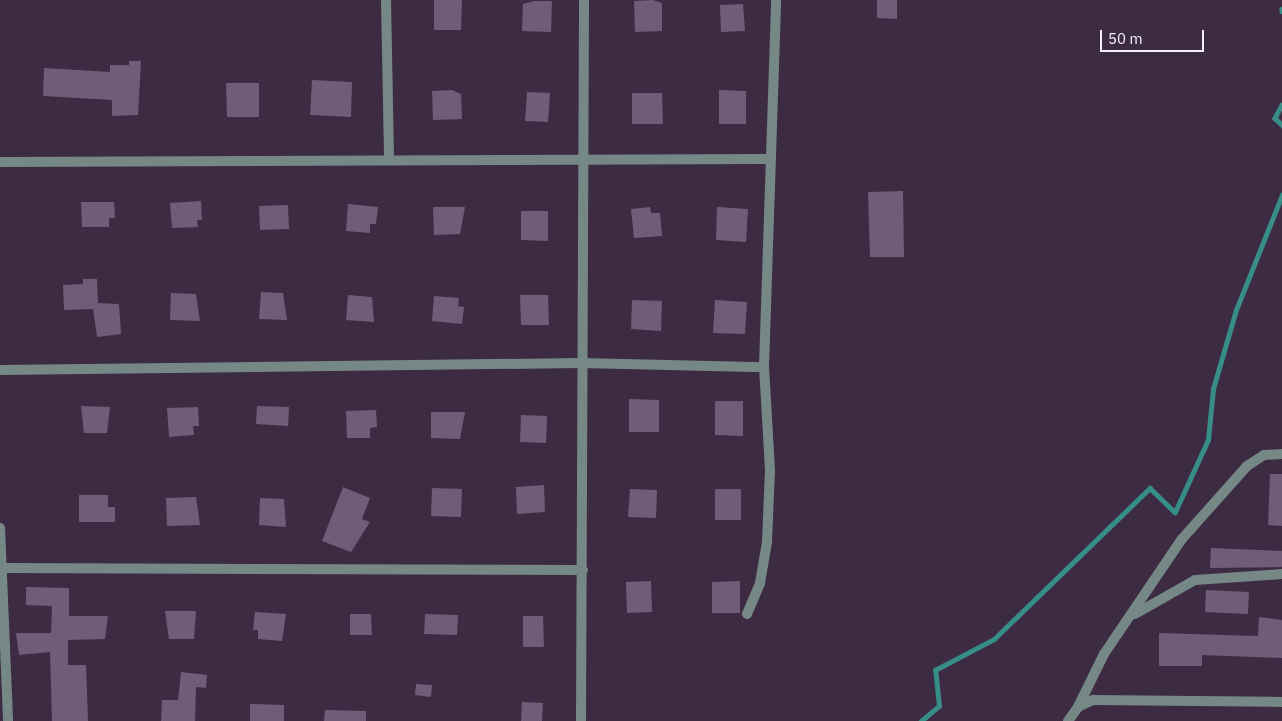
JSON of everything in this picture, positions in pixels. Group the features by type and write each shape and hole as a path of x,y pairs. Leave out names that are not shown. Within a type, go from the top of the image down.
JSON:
{"street":[{"path":"386,0 389,160"},
{"path":"581,721 584,0"},
{"path":"747,614 760,583 767,542 770,470 764,367 772,238 769,159 776,0"},
{"path":"0,162 769,159"},
{"path":"0,370 581,363 764,367"},
{"path":"1068,721 1078,707 1104,654 1131,617 1182,539 1234,478 1264,455 1282,454"},
{"path":"0,528 8,721"},
{"path":"1,575 583,570"},
{"path":"1131,617 1195,580 1282,574"},
{"path":"1078,707 1093,700 1282,702"}],"building":[{"path":"434,0 462,0 461,30 434,30"},
{"path":"653,0 662,3 662,31 635,32 634,1"},
{"path":"877,0 897,0 897,19 877,18"},
{"path":"534,1 552,1 551,32 522,31 523,4"},
{"path":"743,4 745,31 721,32 720,5"},
{"path":"129,61 141,61 138,115 112,116 112,100 43,96 44,68 110,72 110,65 129,65"},
{"path":"312,80 352,82 351,117 310,115"},
{"path":"226,83 259,83 259,117 227,117"},
{"path":"452,90 461,94 462,119 433,120 432,91"},
{"path":"719,90 746,91 746,124 719,124"},
{"path":"527,92 550,93 548,122 525,121"},
{"path":"632,93 662,93 663,124 632,124"},
{"path":"903,191 904,257 870,257 868,192"},
{"path":"201,201 202,220 197,220 198,227 172,228 170,203"},
{"path":"81,202 114,202 115,218 109,218 109,227 82,227"},
{"path":"348,204 378,207 376,224 370,224 370,233 346,231"},
{"path":"288,205 289,229 260,230 259,206"},
{"path":"433,207 465,207 460,234 434,235"},
{"path":"650,207 651,213 660,213 662,236 634,238 631,209"},
{"path":"717,207 748,209 746,242 716,240"},
{"path":"521,211 548,211 548,241 521,240"},
{"path":"83,279 97,279 98,303 119,304 121,334 97,337 93,309 64,310 63,285 83,284"},
{"path":"261,292 283,293 287,320 259,319"},
{"path":"171,293 196,294 200,321 170,320"},
{"path":"348,295 372,297 374,322 346,320"},
{"path":"520,295 548,295 549,325 521,325"},
{"path":"434,296 459,298 458,306 464,307 462,324 432,321"},
{"path":"632,300 662,301 661,331 631,329"},
{"path":"715,300 747,302 745,334 713,333"},
{"path":"629,399 659,400 659,432 629,432"},
{"path":"715,401 743,401 743,436 715,435"},
{"path":"81,406 110,407 107,433 84,433"},
{"path":"257,406 289,407 288,426 256,424"},
{"path":"198,407 199,426 193,426 194,435 169,437 167,408"},
{"path":"376,410 377,427 370,428 370,438 347,438 346,411"},
{"path":"431,412 465,412 460,439 431,438"},
{"path":"521,415 547,416 546,443 520,442"},
{"path":"1270,474 1282,474 1282,526 1268,525"},
{"path":"544,485 545,512 517,514 516,487"},
{"path":"343,487 370,498 362,519 370,522 351,552 322,541"},
{"path":"432,488 462,489 461,517 431,516"},
{"path":"630,489 657,490 656,518 628,517"},
{"path":"715,489 741,489 741,520 715,520"},
{"path":"79,495 108,495 108,507 115,507 115,522 79,522"},
{"path":"196,497 200,525 167,526 166,498"},
{"path":"260,498 284,499 286,527 259,525"},
{"path":"1211,548 1282,551 1282,567 1210,568"},
{"path":"651,581 652,612 627,613 626,582"},
{"path":"740,581 740,613 712,613 712,582"},
{"path":"26,587 69,588 69,616 108,616 105,639 68,640 68,665 86,665 88,721 52,721 50,652 19,655 16,633 51,633 52,606 26,605"},
{"path":"1206,590 1249,592 1248,614 1205,612"},
{"path":"165,611 196,611 194,639 169,639"},
{"path":"255,612 286,614 282,641 258,639 258,630 253,630"},
{"path":"350,614 371,614 372,635 350,635"},
{"path":"425,614 458,615 457,635 424,634"},
{"path":"523,616 543,616 544,647 523,647"},
{"path":"1259,617 1282,620 1282,658 1202,655 1202,666 1159,666 1159,633 1258,636"},
{"path":"181,672 207,675 206,688 196,687 195,721 161,721 162,700 178,700"},
{"path":"416,684 432,685 431,697 415,695"},
{"path":"522,702 543,703 542,721 521,721"},
{"path":"250,704 284,705 284,721 250,721"},
{"path":"325,710 366,711 366,721 324,721"}],"waterway":[{"path":"1282,105 1275,118 1282,125"},
{"path":"921,721 939,706 935,670 994,639 1150,488 1175,512 1208,440 1213,389 1236,310 1282,195"}]}
